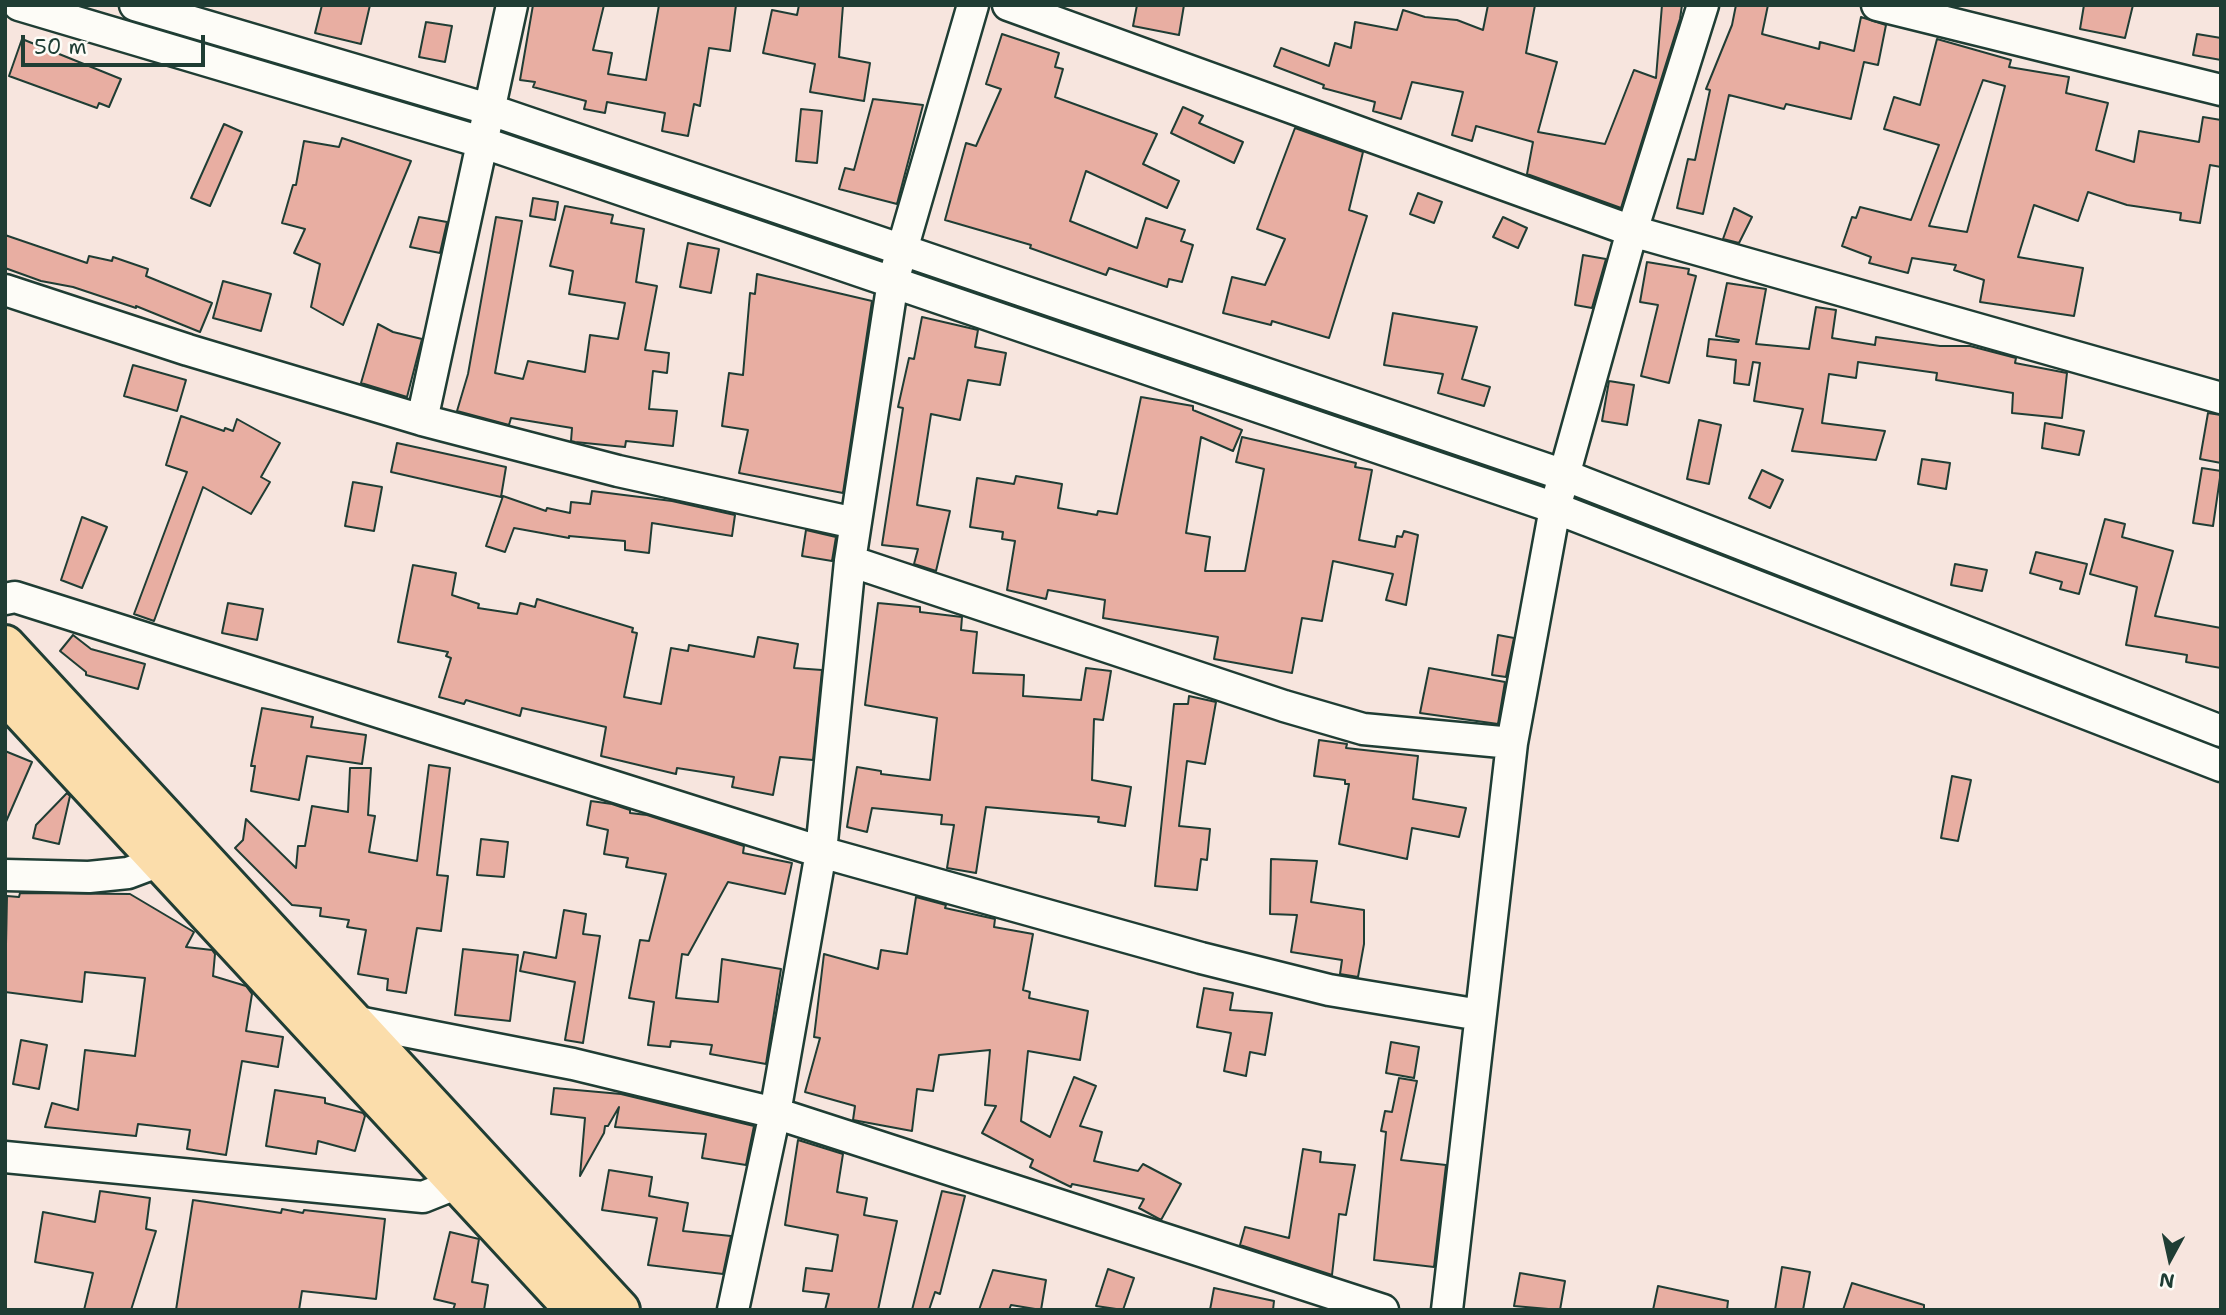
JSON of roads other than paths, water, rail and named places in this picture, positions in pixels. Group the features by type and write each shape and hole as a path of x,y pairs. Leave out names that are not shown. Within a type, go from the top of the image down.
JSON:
{"main road":[{"path":"5,645 620,1310"},
{"path":"5,694 575,1310"}],"street":[{"path":"19,5 481,142 1555,508 2221,766"},
{"path":"135,5 488,110 1564,475 2221,730"},
{"path":"422,419 512,5"},
{"path":"733,1310 775,1113 821,852 850,561 894,281 973,5"},
{"path":"1008,5 1632,231 2221,398"},
{"path":"1447,1310 1512,743 1555,508 1632,231 1703,5"},
{"path":"1877,5 2221,90"},
{"path":"5,290 188,350 422,419 618,471 855,523"},
{"path":"850,561 1284,706 1363,729 1512,743"},
{"path":"5,600 15,597 821,852 1201,958 1329,990 1480,1015"},
{"path":"5,875 89,877 128,873 160,861"},
{"path":"353,1021 573,1065 775,1113 1383,1310"},
{"path":"5,1157 423,1197 458,1183"}]}
